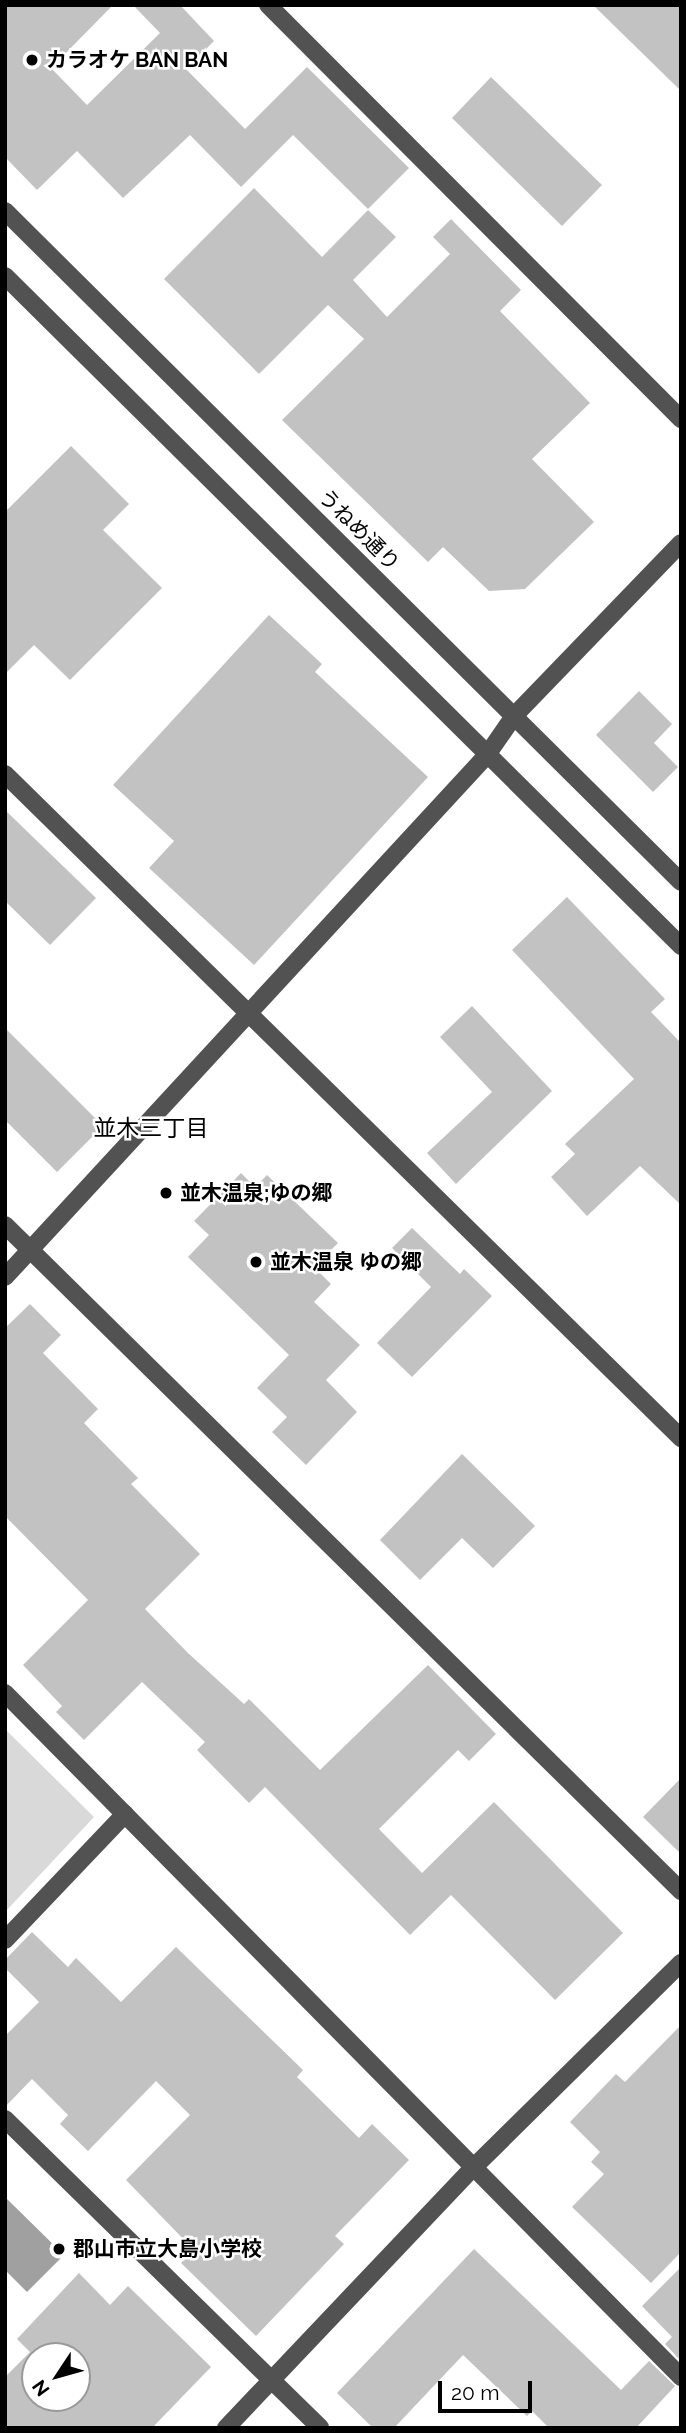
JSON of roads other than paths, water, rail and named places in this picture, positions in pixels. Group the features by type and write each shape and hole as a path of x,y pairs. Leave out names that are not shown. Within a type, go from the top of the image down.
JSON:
{"street":[{"path":"268,5 681,419"},
{"name":"うねめ通り","path":"5,211 681,882"},
{"path":"5,276 681,946"},
{"path":"5,1277 487,755 514,716 681,543"},
{"path":"5,774 681,1438"},
{"path":"5,1225 681,1891"},
{"path":"5,1693 681,2377"},
{"path":"5,1940 125,1814"},
{"path":"226,2428 474,2167 681,1963"},
{"path":"5,2119 320,2428"}],"place":[{"name":"カラオケ BAN BAN","path":"32,60"},
{"name":"並木温泉;ゆの郷","path":"166,1193"},
{"name":"並木温泉 ゆの郷","path":"256,1262"},
{"name":"郡山市立大島小学校","path":"59,2249"}],"district":[{"name":"並木三丁目","path":"151,1128"}]}
